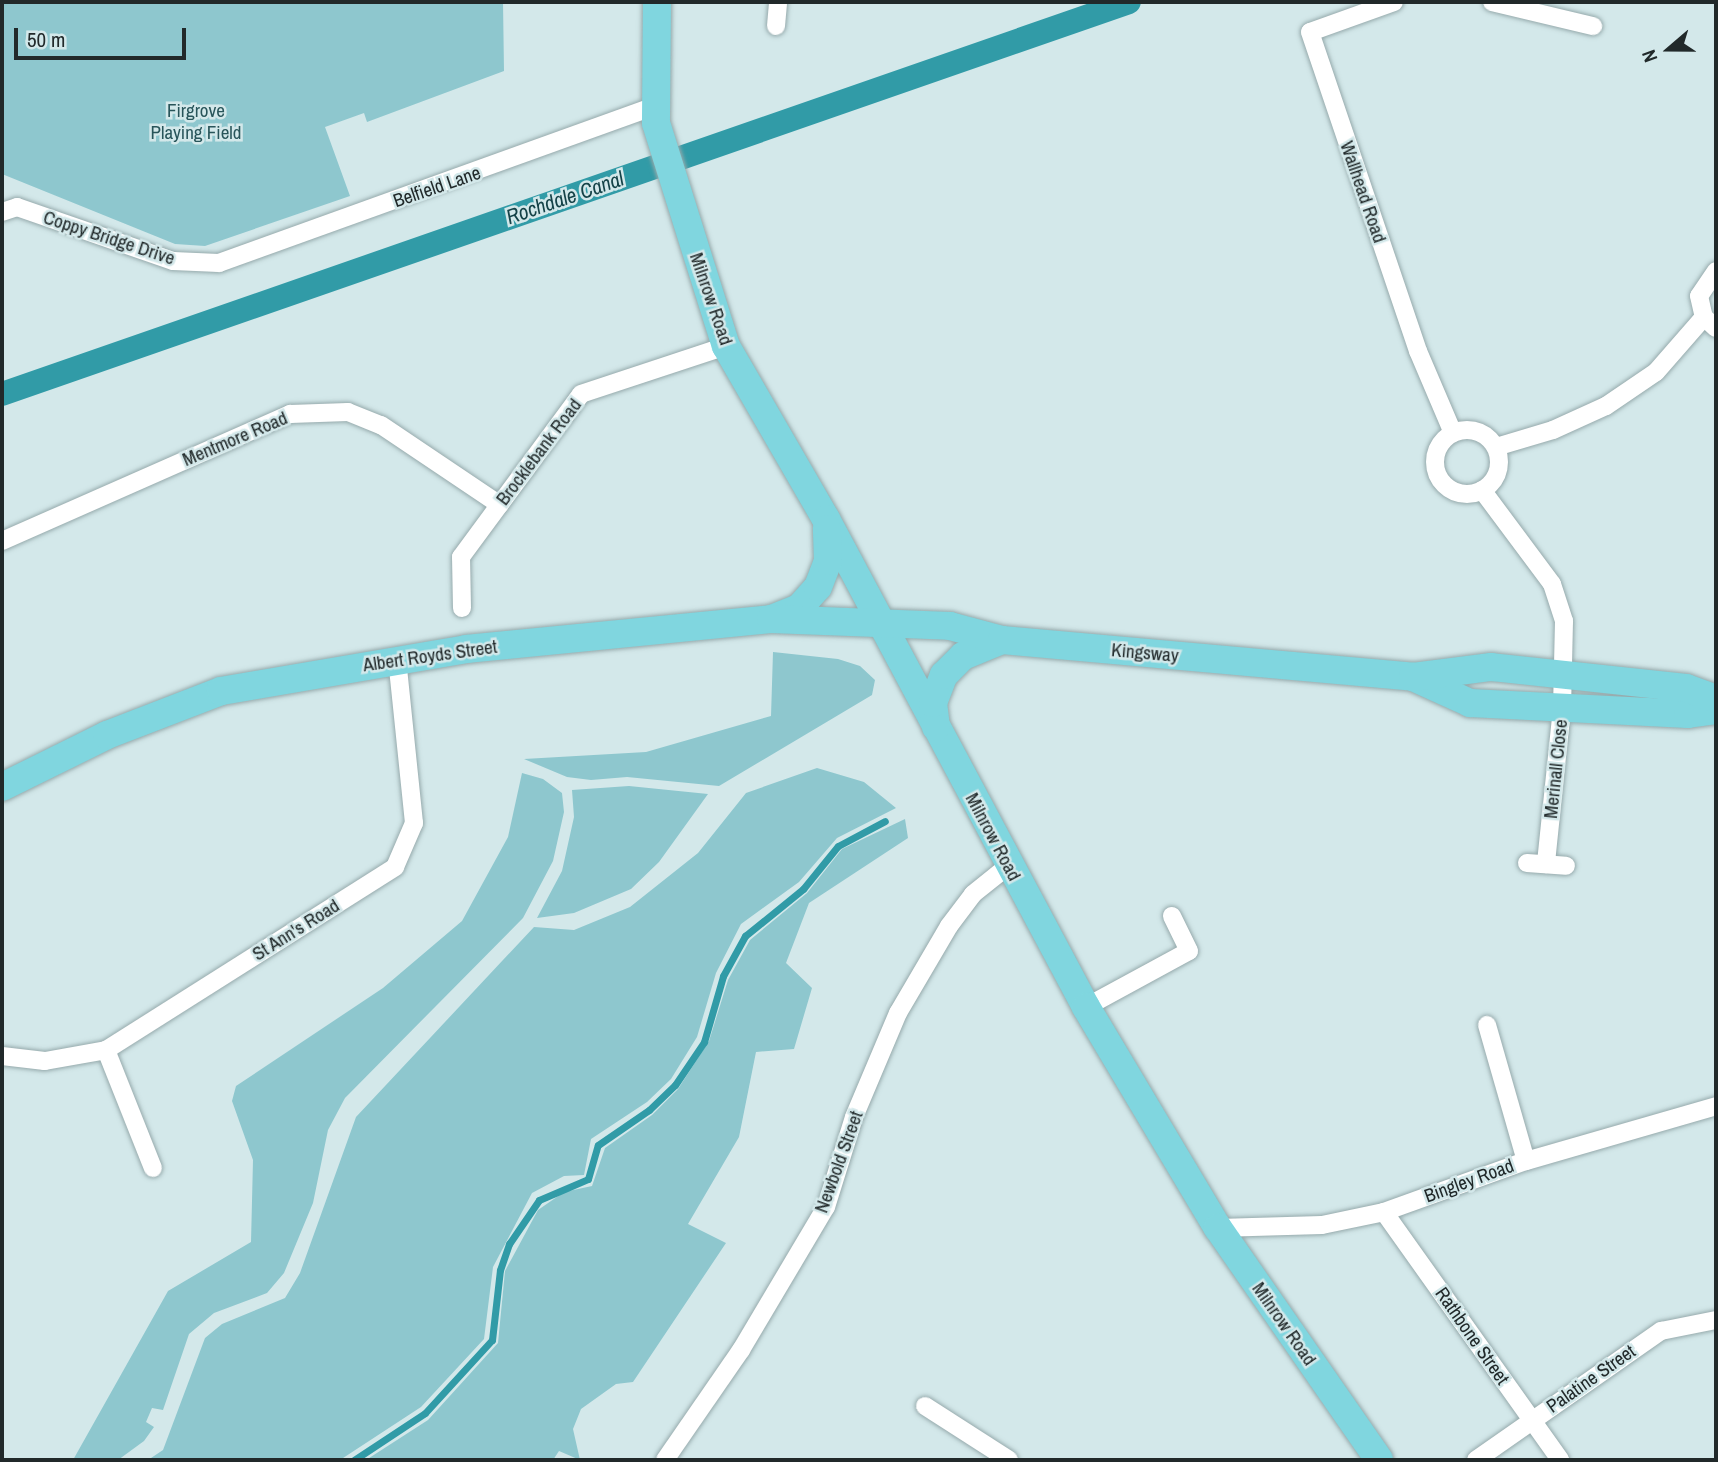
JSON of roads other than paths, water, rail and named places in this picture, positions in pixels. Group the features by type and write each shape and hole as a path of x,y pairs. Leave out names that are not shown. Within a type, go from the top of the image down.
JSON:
{"main road":[{"name":"Milnrow Road","path":"657,2 654,115 671,181 726,346 826,519 879,625 1086,1007 1217,1228 1379,1460"},
{"path":"771,619 799,608 823,578 829,552 826,519"},
{"name":"Albert Royds Street","path":"2,787 107,735 221,691 397,659 771,619 879,625"},
{"name":"Kingsway","path":"879,625 950,626 1002,640 1413,677 1477,666 1564,673 1686,688 1716,699"},
{"path":"938,734 933,704 944,675 963,656 1002,640"},
{"name":"Kingsway","path":"1413,677 1470,703 1688,714 1716,710"}],"street":[{"path":"776,26 778,2"},
{"name":"Wallhead Road","path":"1394,2 1310,32 1418,351 1453,433"},
{"path":"1492,2 1593,26"},
{"name":"Belfield Lane","path":"219,263 654,115"},
{"name":"Coppy Bridge Drive","path":"2,212 17,207 173,261 219,263"},
{"path":"1496,447 1553,430 1606,406 1656,372 1710,322 1699,296 1716,271"},
{"name":"Brocklebank Road","path":"462,608 461,557 581,394 726,346"},
{"name":"Mentmore Road","path":"2,541 290,414 348,412 381,425 500,505"},
{"path":"1473,430 1496,447 1499,468 1482,490 1460,493 1438,475 1436,456 1453,433 1473,430"},
{"path":"1482,490 1552,584 1563,621 1564,673"},
{"name":"St Ann's Road","path":"2,1056 45,1061 106,1050 395,867 414,823 397,659"},
{"name":"Merinall Close","path":"1546,864 1564,673"},
{"path":"1527,863 1566,866"},
{"name":"Newbold Street","path":"665,1460 741,1350 826,1208 854,1117 898,1013 949,926 973,894 1008,866"},
{"path":"1086,1007 1189,951 1172,916"},
{"path":"1487,1025 1526,1161"},
{"path":"106,1050 153,1168"},
{"name":"Bingley Road","path":"1217,1228 1322,1225 1384,1212 1526,1161 1716,1106"},
{"name":"Rathbone Street","path":"1384,1212 1560,1460"},
{"name":"Palatine Street","path":"1476,1460 1661,1331 1716,1320"},
{"path":"925,1406 1009,1460"}],"waterway":[{"name":"Rochdale Canal","path":"2,394 1129,2"},
{"path":"354,1460 425,1413 492,1340 500,1270 509,1244 539,1200 588,1179 598,1145 649,1110 675,1085 704,1042 723,976 745,936 803,889 838,846 885,821"}],"park label":[{"name":"Firgrove Playing Field","path":"196,122"}]}
